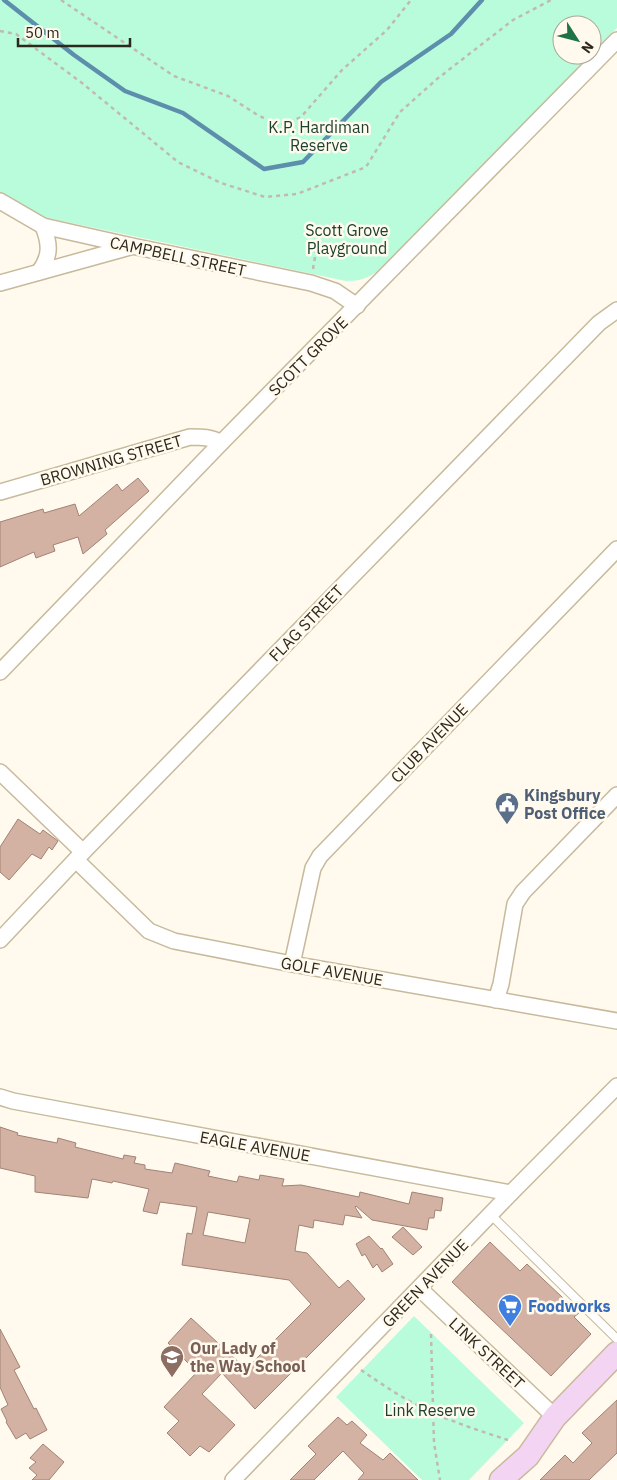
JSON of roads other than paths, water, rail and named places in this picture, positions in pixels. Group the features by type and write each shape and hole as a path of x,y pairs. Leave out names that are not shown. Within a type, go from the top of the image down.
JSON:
{"main road":[{"path":"487,1480 516,1445 555,1418 615,1361"},
{"path":"501,1480 528,1456 555,1418"}],"street":[{"name":"SCOTT GROVE","path":"0,672 221,443 617,40"},
{"name":"CAMPBELL STREET","path":"0,201 43,226 311,283 335,291 357,306"},
{"path":"39,272 46,262 48,252 47,236 43,226"},
{"path":"0,283 132,246"},
{"name":"FLAG STREET","path":"0,940 79,856 599,323 616,310"},
{"name":"BROWNING STREET","path":"0,492 190,437 204,436 214,438 221,443"},
{"name":"CLUB AVENUE","path":"292,964 313,868 320,856 617,549"},
{"name":"GOLF AVENUE","path":"0,772 149,931 174,941 292,964 617,1021"},
{"path":"496,1000 515,904 523,892 617,796"},
{"name":"GREEN AVENUE","path":"233,1480 420,1289 490,1214 617,1086"},
{"name":"EAGLE AVENUE","path":"0,1097 13,1102 511,1193"},
{"name":"LINK STREET","path":"420,1289 555,1418"}],"lane":[{"path":"490,1214 617,1339"}],"waterway":[{"path":"4,0 74,55 125,91 183,113 264,169 303,162 381,82 451,34 482,0"}],"place":[{"name":"Kingsbury Post Office","path":"507,825"},
{"name":"Foodworks","path":"510,1327"},
{"name":"Our Lady of the Way School","path":"172,1378"}],"park label":[{"name":"K.P. Hardiman Reserve","path":"319,136"},
{"name":"Scott Grove Playground","path":"347,239"},
{"name":"Link Reserve","path":"430,1410"}]}
